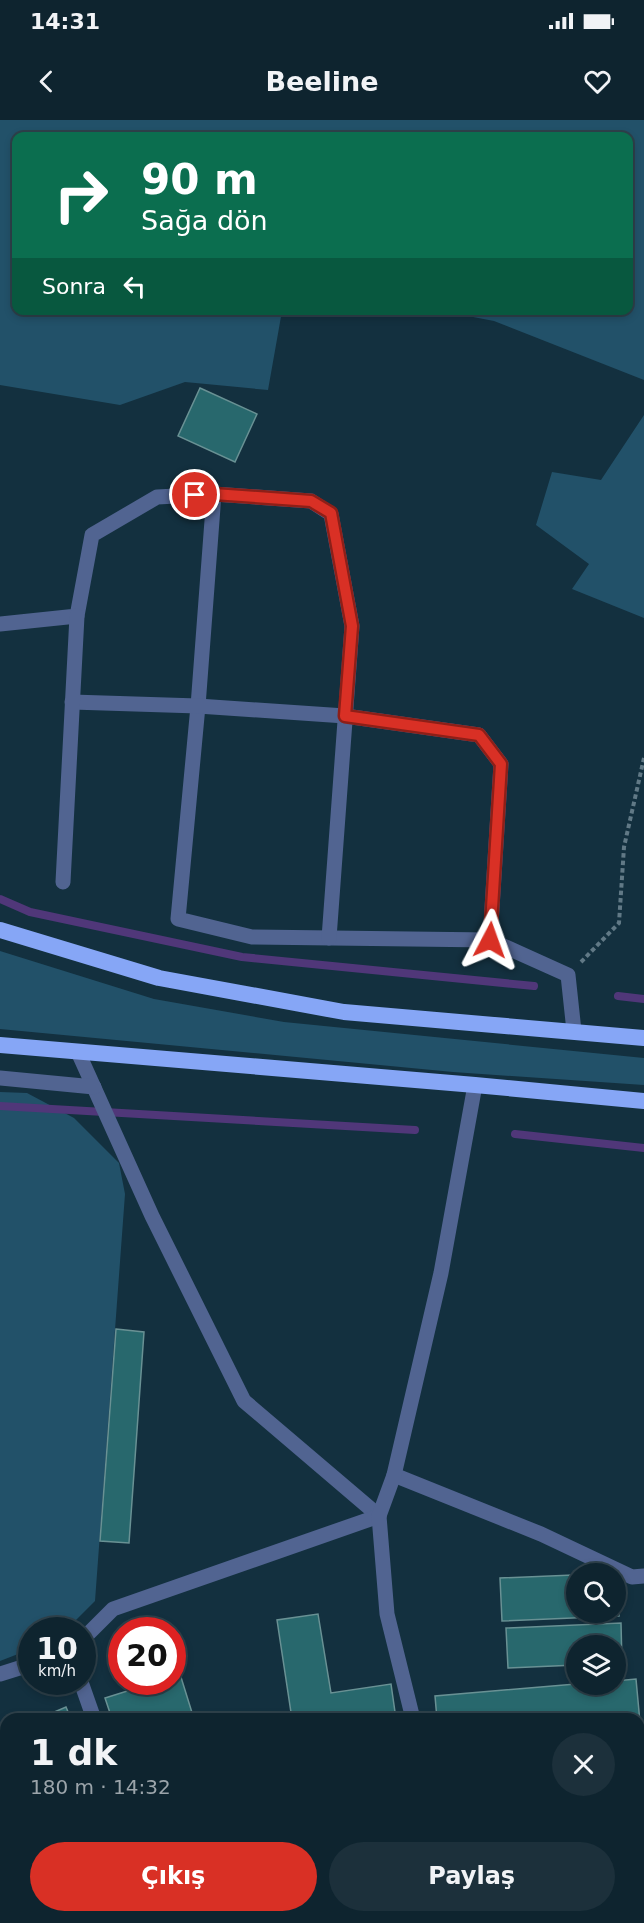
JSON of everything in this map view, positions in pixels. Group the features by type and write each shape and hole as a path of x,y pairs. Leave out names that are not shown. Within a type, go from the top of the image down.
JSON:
{"highway":[{"path":"0,930 159,978 333,1010 644,1038"},
{"path":"0,1045 644,1101"}],"street":[{"path":"214,494 198,706 178,919 252,937 490,940 568,975 574,1031"},
{"path":"63,882 77,616 92,535 157,497 214,494 311,501 331,513 352,626 329,938"},
{"path":"0,624 77,616"},
{"path":"72,702 198,706 345,716 479,735 501,764 490,940"},
{"path":"78,1052 152,1216 244,1401 379,1516"},
{"path":"0,1078 94,1087"},
{"path":"412,1713 387,1614 379,1516 394,1474 441,1273 475,1085"},
{"path":"394,1474 541,1534 638,1577 644,1588"},
{"path":"96,1626 113,1609 379,1516"},
{"path":"0,1674 18,1668"},
{"path":"86,1695 92,1713"}],"path":[{"path":"568,975 619,922 624,847 644,758"}],"shaded area":[{"path":"0,120 644,120 644,380 494,321 463,315 633,315 633,132 12,132 12,315 281,315 268,390 185,382 120,405 0,385"},
{"path":"644,415 644,618 572,589 589,564 536,525 552,472 601,480"},
{"path":"0,951 154,999 284,1022 644,1058 644,1085 453,1072 0,1029"},
{"path":"0,1092 27,1093 74,1118 119,1163 125,1194 95,1601 79,1617 18,1617 18,1654 0,1661"}],"building":[{"path":"200,388 257,414 235,462 178,436"},
{"path":"116,1329 144,1332 129,1543 100,1541"},
{"path":"566,1575 566,1618 502,1621 500,1578"},
{"path":"318,1614 331,1693 391,1684 395,1713 291,1713 277,1620"},
{"path":"621,1623 621,1635 566,1635 566,1665 508,1668 506,1628"},
{"path":"636,1679 639,1713 436,1713 435,1696 566,1685 566,1695 626,1695 626,1680"},
{"path":"186,1693 192,1713 110,1713 105,1698 115,1695"},
{"path":"66,1707 68,1713 52,1713"}],"waterway":[{"path":"0,899 30,912 242,957 534,986"},
{"path":"618,996 644,999"},
{"path":"0,1106 415,1130"},
{"path":"515,1134 644,1148"}],"route":[{"path":"195,495 214,494 311,501 331,513 352,626 345,716 479,735 501,764 490,940"}]}
